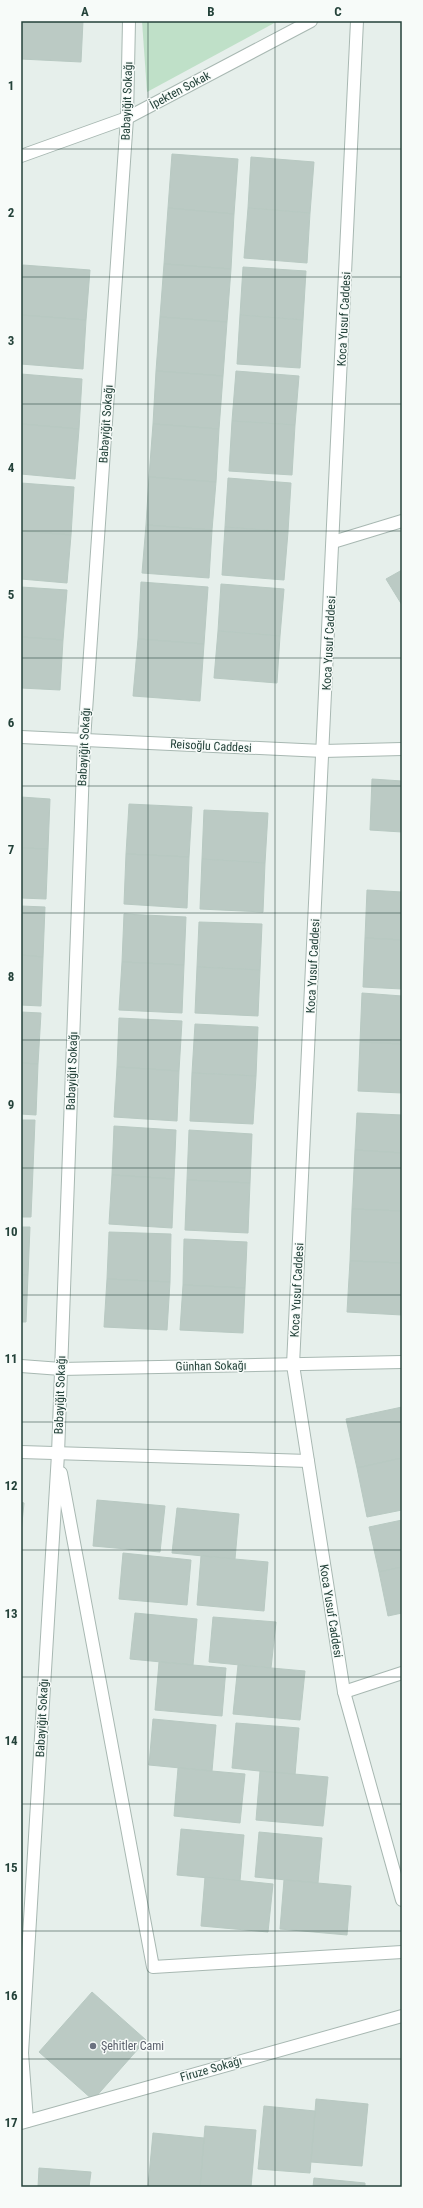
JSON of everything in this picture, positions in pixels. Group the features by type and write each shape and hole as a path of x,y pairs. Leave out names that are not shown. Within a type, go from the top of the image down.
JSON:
{"street":[{"name":"Babayiğit Sokağı","path":"24,2122 22,2053 58,1454 84,740 127,118 129,21"},
{"name":"İpekten Sokak","path":"21,156 127,118 311,21"},
{"name":"Koca Yusuf Caddesi","path":"357,21 324,751 293,1365 344,1692 402,1900"},
{"path":"333,542 402,521"},
{"name":"Reisoğlu Caddesi","path":"21,737 324,751 402,749"},
{"name":"Günhan Sokağı","path":"21,1366 61,1369 402,1362"},
{"path":"21,1452 308,1461"},
{"path":"58,1454 153,1967 402,1952"},
{"path":"344,1692 402,1673"},
{"name":"Firuze Sokağı","path":"24,2122 402,2016"}],"green space":[{"path":"142,21 278,21 147,92"}],"building":[{"path":"21,21 83,21 81,62 21,59"},
{"path":"172,154 238,159 234,214 168,208"},
{"path":"251,157 314,162 310,213 248,208"},
{"path":"168,208 234,214 231,269 164,264"},
{"path":"248,208 310,213 307,263 244,258"},
{"path":"164,264 231,269 227,322 160,317"},
{"path":"23,265 90,270 86,320 21,315"},
{"path":"243,267 306,271 303,320 240,315"},
{"path":"21,315 86,320 83,369 21,364"},
{"path":"240,315 303,320 300,368 237,364"},
{"path":"160,317 227,322 223,376 156,371"},
{"path":"156,371 223,376 219,429 153,424"},
{"path":"236,371 299,376 295,425 232,421"},
{"path":"21,374 82,379 79,429 21,424"},
{"path":"232,421 295,425 292,475 229,471"},
{"path":"21,424 79,429 75,479 21,474"},
{"path":"153,424 219,429 216,482 149,477"},
{"path":"149,477 216,482 212,530 146,525"},
{"path":"228,478 291,483 288,532 225,527"},
{"path":"21,483 74,487 71,535 21,531"},
{"path":"146,525 212,530 209,578 142,573"},
{"path":"225,527 288,532 284,580 222,575"},
{"path":"21,531 71,535 67,583 21,579"},
{"path":"402,570 402,605 386,579"},
{"path":"141,582 208,587 204,644 138,639"},
{"path":"221,584 284,589 280,636 218,631"},
{"path":"21,587 67,590 63,640 21,637"},
{"path":"218,631 280,636 277,683 214,678"},
{"path":"21,637 63,640 60,690 21,688"},
{"path":"138,639 204,644 200,701 133,696"},
{"path":"372,779 402,781 402,832 370,830"},
{"path":"21,797 50,799 48,849 21,848"},
{"path":"129,804 192,807 189,857 126,854"},
{"path":"204,810 268,813 265,863 202,859"},
{"path":"21,848 48,849 46,899 21,898"},
{"path":"126,854 189,857 187,908 124,904"},
{"path":"202,859 265,863 263,912 200,909"},
{"path":"367,890 402,892 402,940 365,938"},
{"path":"21,906 45,907 43,957 21,955"},
{"path":"124,914 186,917 184,965 122,962"},
{"path":"199,922 262,924 260,970 197,967"},
{"path":"365,938 402,940 402,989 363,987"},
{"path":"21,955 43,957 41,1006 21,1005"},
{"path":"122,962 184,965 182,1013 119,1010"},
{"path":"197,967 260,970 258,1016 195,1013"},
{"path":"362,993 402,996 402,1044 360,1042"},
{"path":"21,1012 41,1013 38,1064 21,1063"},
{"path":"119,1018 182,1021 179,1071 117,1067"},
{"path":"195,1024 258,1027 256,1076 192,1073"},
{"path":"360,1042 402,1044 402,1093 358,1091"},
{"path":"21,1063 38,1064 36,1115 21,1114"},
{"path":"117,1067 179,1071 177,1121 114,1117"},
{"path":"192,1073 256,1076 253,1124 190,1121"},
{"path":"357,1113 402,1115 402,1153 355,1150"},
{"path":"21,1120 35,1120 33,1169 21,1168"},
{"path":"114,1126 176,1130 174,1179 112,1175"},
{"path":"189,1130 252,1134 250,1183 187,1180"},
{"path":"355,1150 402,1153 402,1211 352,1209"},
{"path":"21,1168 33,1169 31,1217 21,1217"},
{"path":"112,1175 174,1179 172,1228 109,1224"},
{"path":"187,1180 250,1183 248,1233 185,1230"},
{"path":"352,1209 402,1211 402,1263 350,1261"},
{"path":"21,1227 30,1227 28,1275 21,1275"},
{"path":"109,1232 171,1234 170,1282 107,1279"},
{"path":"184,1239 247,1242 245,1288 183,1285"},
{"path":"350,1261 402,1263 402,1315 347,1312"},
{"path":"21,1275 28,1275 26,1322 21,1322"},
{"path":"107,1279 170,1282 167,1330 104,1327"},
{"path":"183,1285 245,1288 243,1333 180,1330"},
{"path":"402,1407 402,1458 357,1468 346,1419"},
{"path":"402,1458 402,1510 367,1517 357,1468"},
{"path":"97,1500 165,1506 160,1552 93,1546"},
{"path":"21,1502 24,1503 21,1533"},
{"path":"177,1508 239,1514 235,1559 172,1553"},
{"path":"402,1520 402,1567 379,1572 369,1527"},
{"path":"123,1553 191,1560 187,1605 119,1599"},
{"path":"201,1556 268,1562 264,1611 197,1605"},
{"path":"402,1567 402,1613 388,1616 379,1572"},
{"path":"135,1613 197,1619 193,1665 130,1659"},
{"path":"213,1617 276,1622 271,1668 209,1662"},
{"path":"159,1662 226,1668 222,1716 155,1710"},
{"path":"238,1665 305,1671 300,1720 233,1714"},
{"path":"153,1719 216,1725 212,1771 149,1765"},
{"path":"236,1723 299,1728 295,1775 232,1768"},
{"path":"178,1768 245,1774 240,1823 174,1816"},
{"path":"260,1771 328,1777 323,1826 256,1820"},
{"path":"181,1829 244,1835 240,1881 177,1875"},
{"path":"259,1832 322,1838 318,1883 255,1877"},
{"path":"205,1877 273,1884 268,1932 201,1926"},
{"path":"284,1880 351,1886 347,1935 280,1929"},
{"name":"Şehitler Cami","path":"92,1992 146,2040 93,2100 39,2052"},
{"path":"316,2099 368,2104 362,2166 311,2162"},
{"path":"264,2106 315,2111 310,2173 258,2169"},
{"path":"205,2126 256,2130 251,2187 200,2187"},
{"path":"153,2133 204,2138 200,2187 148,2187"},
{"path":"39,2168 91,2172 89,2187 38,2187"},
{"path":"314,2178 365,2183 365,2187 313,2187"}],"place":[{"name":"Şehitler Cami","path":"93,2046"}]}
